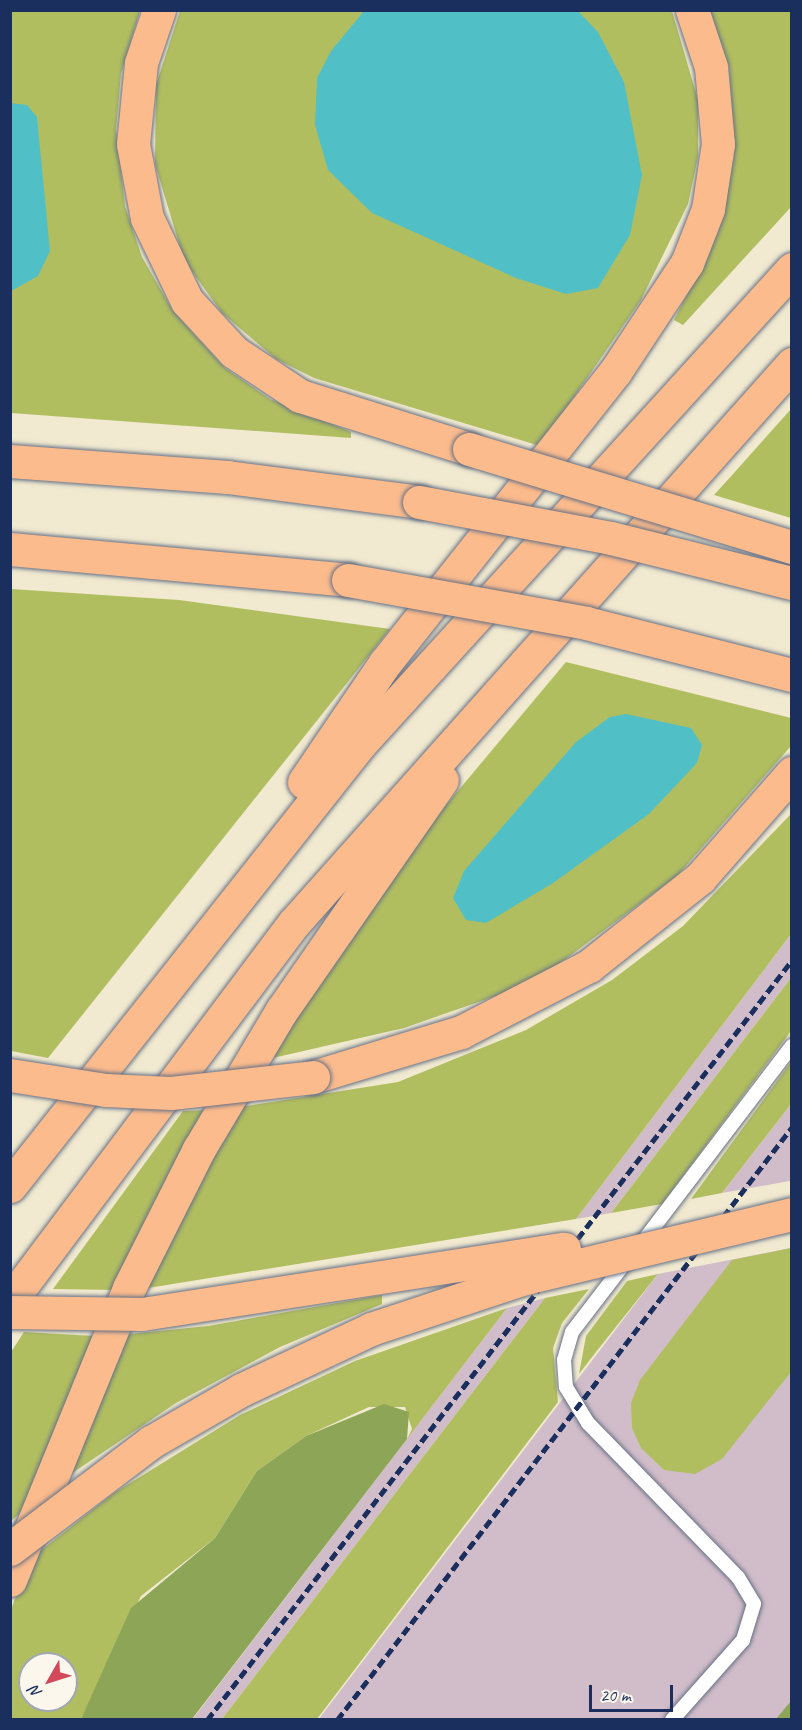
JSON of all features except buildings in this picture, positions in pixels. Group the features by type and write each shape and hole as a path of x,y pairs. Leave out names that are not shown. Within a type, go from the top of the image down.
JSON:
{"highway":[{"path":"159,10 137,85 135,163 154,241 187,301 234,352 300,396 792,547"},
{"path":"159,994 385,663 584,412 676,285 708,208 718,144 711,67 692,10"},
{"path":"10,1186 159,994 402,696 792,269"},
{"path":"10,1301 294,923 792,364"},
{"path":"10,462 227,477 419,502 611,538 792,583"},
{"path":"10,549 348,580 586,623 792,675"},
{"path":"10,1580 124,1299 199,1149 331,936 527,659"},
{"path":"10,1075 106,1090 171,1093 313,1077 461,1032 589,966 700,878 792,773"},
{"path":"10,1312 105,1316 178,1310 792,1214"},
{"path":"10,1549 160,1437 284,1368 371,1329 525,1278 792,1214"}],"lane":[{"path":"672,1719 743,1640 754,1605 738,1577 576,1407 566,1387 566,1350 582,1316 792,1046"}],"shaded area":[{"path":"791,934 791,978 611,1213 576,1219"},
{"path":"791,1104 790,1181 722,1193"},
{"path":"791,1248 791,1719 318,1720 658,1274"},
{"path":"545,1298 222,1719 192,1720 507,1308"}],"green space":[{"path":"11,11 140,11 121,74 116,129 125,206 142,257 173,311 225,368 270,399 351,432 351,438 11,413"},
{"path":"180,11 672,11 698,100 698,157 688,204 641,300 540,446 314,378 276,359 222,313 184,260 155,164 156,85"},
{"path":"710,11 791,11 791,207 683,325 674,320 718,233 734,158 729,67"},
{"path":"791,409 791,518 714,495 734,473"},
{"path":"11,589 179,600 390,629 48,1058 11,1051"},
{"path":"566,662 791,718 791,746 677,876 552,969 507,992 404,1028 264,1060 410,848"},
{"path":"791,814 791,934 576,1219 142,1289 234,1108 398,1082 526,1030 612,980 683,926"},
{"path":"791,978 791,1031 662,1204 611,1213"},
{"path":"791,1062 791,1104 722,1193 691,1199"},
{"path":"208,1110 116,1290 53,1289 183,1111"},
{"path":"791,1248 791,1372 722,1459 695,1474 664,1470 641,1448 632,1428 631,1403 640,1380 732,1260"},
{"path":"658,1274 579,1374 586,1336 627,1281"},
{"path":"589,1289 562,1323 553,1348 558,1402 317,1719 222,1719 545,1298"},
{"path":"382,1295 382,1304 280,1347 176,1403 62,1480 120,1335 208,1326"},
{"path":"507,1308 407,1439 412,1429 405,1407 369,1407 306,1436 257,1471 215,1538 141,1596 81,1719 11,1719 10,1612 30,1559 114,1493 240,1415 355,1361"},
{"path":"24,1332 94,1336 26,1508 11,1521 11,1352"},
{"path":"384,1404 409,1412 407,1439 192,1719 81,1719 131,1608 215,1538 257,1471 306,1436"},
{"path":"791,1701 791,1719 776,1719"}],"water":[{"path":"577,10 598,32 624,82 642,175 630,235 598,288 566,294 516,278 372,213 328,170 315,125 317,78 331,51 364,11"},
{"path":"10,103 27,105 37,117 50,251 38,276 11,291"},
{"path":"626,714 691,728 702,745 697,763 649,814 553,883 486,923 466,920 453,898 464,871 576,742 610,717"}],"railway":[{"path":"207,1720 792,960"},
{"path":"337,1720 792,1127"}]}
